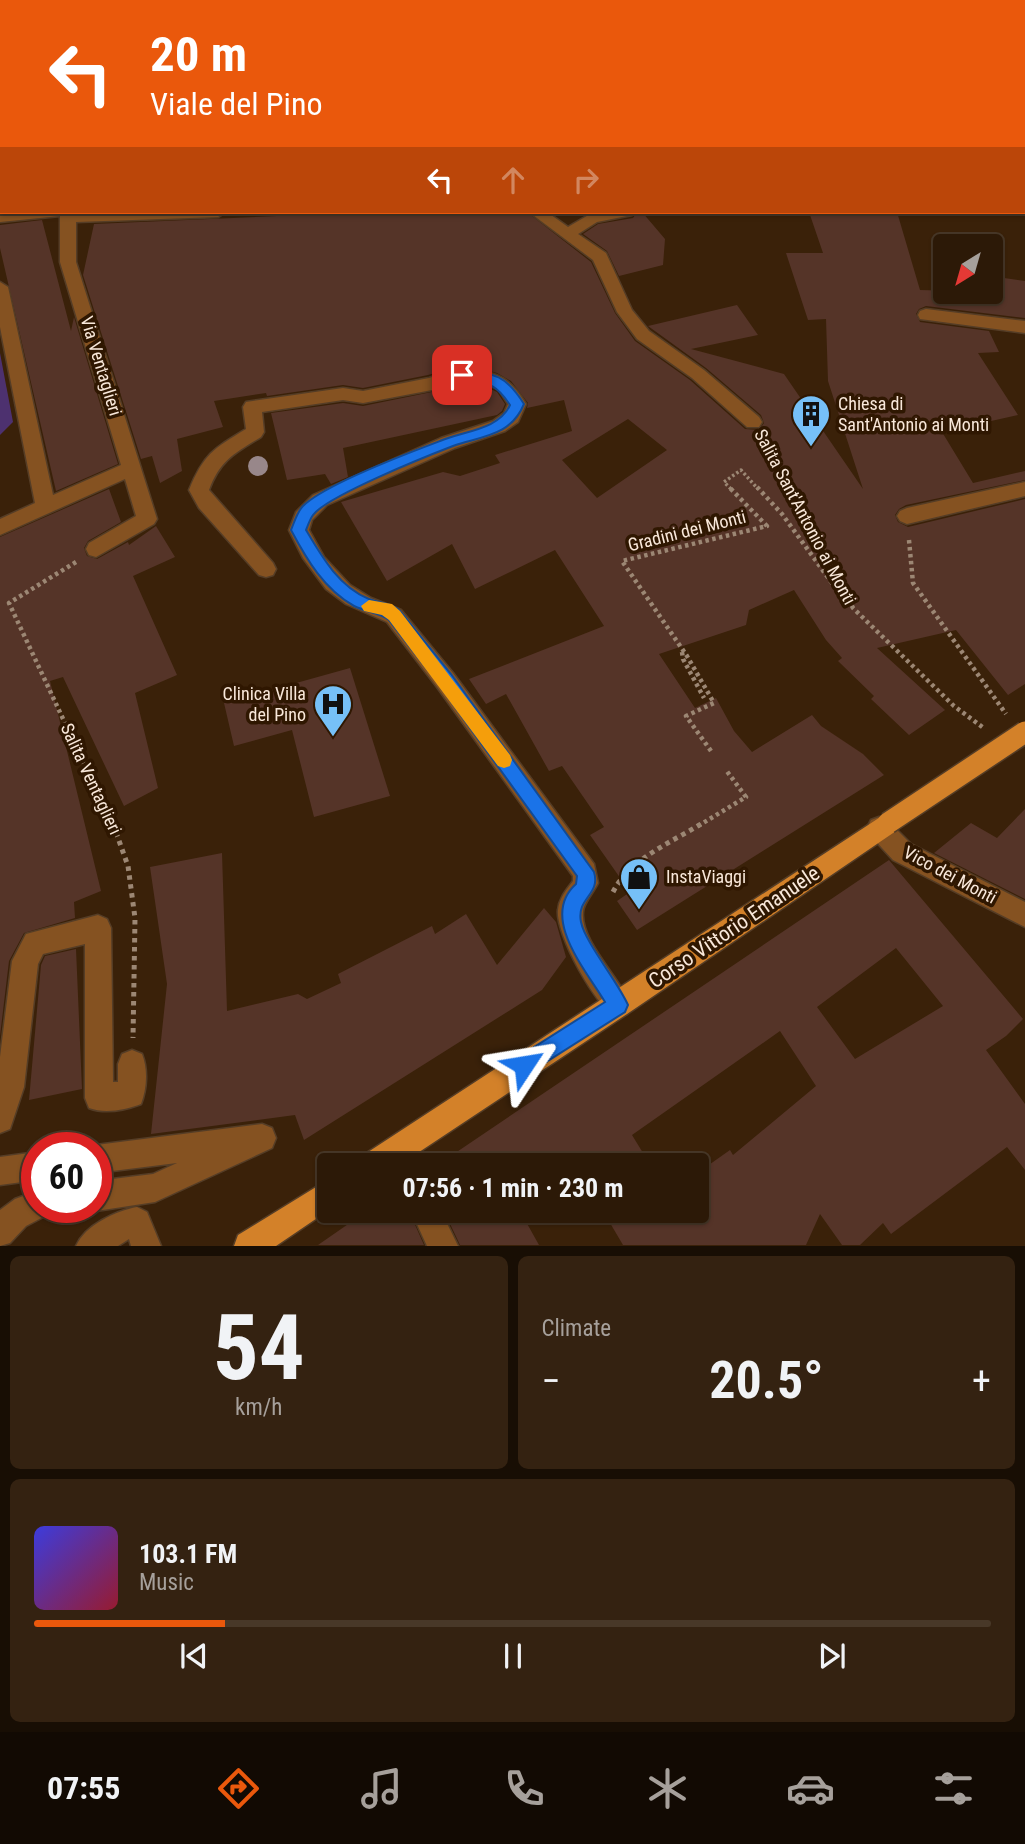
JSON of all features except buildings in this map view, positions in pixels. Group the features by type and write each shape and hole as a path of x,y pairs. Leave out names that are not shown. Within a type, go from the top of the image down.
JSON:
{"main road":[{"name":"Corso Vittorio Emanuele","path":"406,1153 618,1005 1025,732"},
{"path":"249,1245 317,1201"}],"street":[{"path":"0,217 65,214"},
{"name":"Via Ventaglieri","path":"65,214 68,262 147,519 96,549"},
{"name":"Salita Sant'Antonio ai Monti","path":"540,214 600,257 635,328 714,387 753,422"},
{"path":"568,233 592,218 615,214"},
{"path":"0,287 46,507"},
{"path":"926,315 1025,327"},
{"path":"265,569 201,497 199,491 203,475 221,453 253,436 255,426 252,407 343,394 363,397 432,384 454,376 471,375 496,381 514,398 516,411 499,426 448,443 331,494 307,510 299,530 318,563 342,592 368,606 386,609 394,616 445,680 585,872 587,878 584,889 571,905 572,926 618,1005"},
{"path":"0,527 132,468"},
{"path":"907,516 1025,489"},
{"name":"Vico dei Monti","path":"884,826 902,852 1025,915"},
{"path":"0,1119 10,1087 27,954 36,943 98,928 99,1098 131,1094 132,1064"},
{"path":"112,1157 262,1138 155,1188 112,1194"},
{"path":"0,1171 21,1168"},
{"path":"0,1233 21,1210"},
{"path":"91,1245 125,1224 137,1222 146,1245"},
{"path":"432,1223 443,1245"}],"path":[{"name":"Salita Sant'Antonio ai Monti","path":"753,422 776,455 843,592 862,620 954,706 994,736"},
{"name":"Gradini dei Monti","path":"682,651 622,561 767,526 724,482 741,470 782,514 832,583 843,592"},
{"path":"907,516 913,583 1007,716"},
{"name":"Salita Ventaglieri","path":"96,549 9,603 107,812 128,866 135,918 132,1064"},
{"path":"682,651 683,659 704,698"},
{"path":"682,651 714,703 686,716 711,751"},
{"path":"638,862 746,797 726,771"}],"shaded area":[{"path":"0,353 13,422 0,435"}],"slow traffic":[{"path":"369,606 386,609 394,616 504,760"}],"place":[{"name":"Chiesa di Sant'Antonio ai Monti","path":"811,448"},
{"name":"Clinica Villa del Pino","path":"333,738"},
{"name":"InstaViaggi","path":"639,911"}],"route":[{"path":"462,375 489,377 505,386 517,404 512,417 491,430 448,443 331,494 307,510 299,530 309,551 342,592 368,606 386,609 394,616 445,680 585,872 587,878 584,889 571,905 572,926 618,1005 524,1065"}]}
